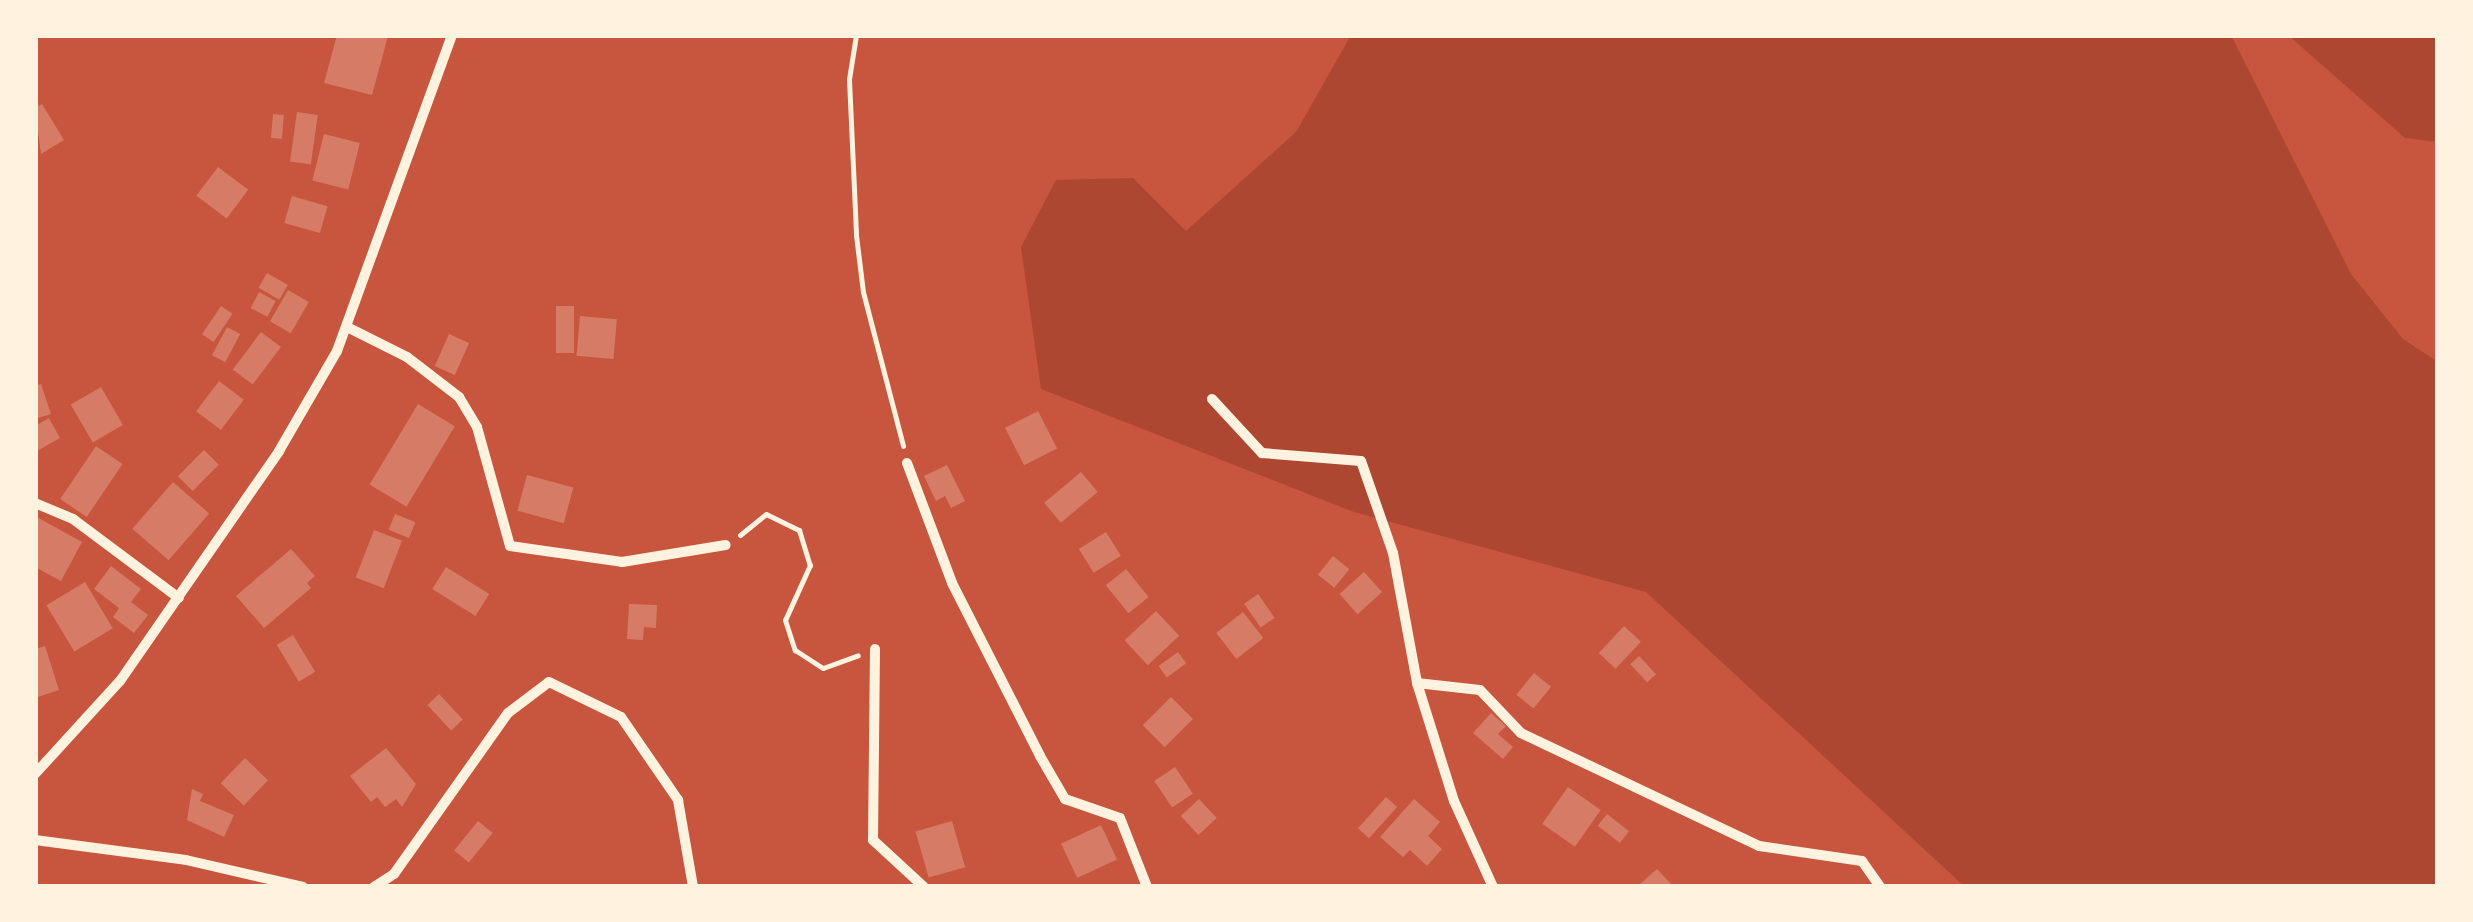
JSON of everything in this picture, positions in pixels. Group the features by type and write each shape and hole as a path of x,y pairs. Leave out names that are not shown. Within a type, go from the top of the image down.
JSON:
{"street":[{"path":"35,774 120,681 279,451 346,327 452,35"},
{"path":"346,327 407,358 459,397 477,427 510,546 622,562 726,546"},
{"path":"1212,399 1262,453 1361,461 1393,553 1417,683 1454,801 1492,887"},
{"path":"907,463 952,583 1040,756 1065,799 1120,818 1147,887"},
{"path":"35,503 74,518 179,598"},
{"path":"875,649 873,840 924,887"},
{"path":"374,887 394,874 508,713 549,682 621,718 678,800 693,887"},
{"path":"1417,683 1480,690 1521,733 1760,846 1862,860 1880,887"},
{"path":"35,840 186,860 303,887"}],"path":[{"path":"856,35 849,79 858,254 907,463"},
{"path":"726,546 766,514 799,530 810,565 784,620 795,650 823,668 875,649"}],"shaded area":[{"path":"1351,35 2231,35 2351,274 2403,339 2438,362 2438,887 1965,887 1646,592 1354,512 1041,389 1021,247 1056,180 1133,178 1186,231 1296,132"},
{"path":"2288,35 2438,35 2438,142 2405,138"}],"building":[{"path":"337,35 388,36 372,95 324,83"},
{"path":"42,104 64,140 41,154 35,108"},
{"path":"297,112 318,115 311,164 290,162"},
{"path":"273,114 284,115 282,139 271,138"},
{"path":"324,134 360,143 348,190 312,181"},
{"path":"218,167 248,190 227,219 196,196"},
{"path":"292,196 328,206 320,233 284,223"},
{"path":"267,273 288,285 279,300 258,288"},
{"path":"288,290 309,302 291,333 270,321"},
{"path":"259,292 276,301 267,317 251,308"},
{"path":"221,306 233,314 214,342 202,334"},
{"path":"556,306 574,306 574,353 556,353"},
{"path":"580,316 617,319 613,359 577,356"},
{"path":"227,327 240,334 225,362 212,355"},
{"path":"261,332 281,347 253,385 233,370"},
{"path":"449,334 469,343 455,375 435,366"},
{"path":"219,381 244,400 221,430 196,411"},
{"path":"41,384 51,414 35,419 35,386"},
{"path":"101,387 123,425 93,443 71,404"},
{"path":"418,404 455,426 406,507 370,485"},
{"path":"1038,411 1057,448 1024,465 1005,428"},
{"path":"49,418 60,438 37,451 35,426"},
{"path":"96,446 123,464 87,517 60,499"},
{"path":"204,450 219,465 193,491 178,476"},
{"path":"947,465 965,501 951,508 945,496 936,501 924,476"},
{"path":"1081,472 1098,492 1061,523 1044,503"},
{"path":"527,475 573,487 564,523 517,511"},
{"path":"173,482 209,513 169,560 132,529"},
{"path":"395,514 415,522 409,538 389,530"},
{"path":"35,516 82,542 61,581 35,567"},
{"path":"374,530 402,541 384,588 356,578"},
{"path":"1106,532 1121,556 1094,573 1079,549"},
{"path":"291,549 315,576 307,583 311,588 264,628 236,596"},
{"path":"1333,556 1349,569 1334,588 1318,575"},
{"path":"111,566 141,589 131,602 148,615 134,633 113,617 119,608 94,589"},
{"path":"446,567 489,594 475,616 432,589"},
{"path":"1126,569 1149,597 1128,613 1106,585"},
{"path":"1364,572 1382,592 1358,614 1339,594"},
{"path":"85,582 113,628 74,651 46,605"},
{"path":"1258,594 1275,618 1261,628 1244,604"},
{"path":"629,604 657,605 656,628 644,627 643,640 627,639"},
{"path":"1156,611 1179,636 1148,665 1125,640"},
{"path":"1243,612 1263,638 1237,659 1216,633"},
{"path":"1624,626 1641,642 1616,669 1599,653"},
{"path":"293,635 315,672 299,682 277,645"},
{"path":"45,646 59,690 35,698 35,649"},
{"path":"1178,652 1186,663 1167,677 1159,666"},
{"path":"1639,656 1656,674 1647,682 1630,664"},
{"path":"1534,673 1551,687 1533,709 1516,695"},
{"path":"439,694 463,720 451,731 427,705"},
{"path":"1171,697 1193,719 1165,747 1143,725"},
{"path":"1491,713 1506,726 1498,734 1513,747 1503,759 1473,733"},
{"path":"386,748 416,784 402,807 396,799 385,807 377,797 371,802 350,776"},
{"path":"245,758 268,780 244,805 221,783"},
{"path":"1175,767 1193,794 1172,808 1154,781"},
{"path":"1568,787 1601,810 1575,847 1542,824"},
{"path":"192,789 203,794 200,801 234,815 224,837 187,820"},
{"path":"1386,797 1397,807 1369,838 1358,828"},
{"path":"1199,799 1217,818 1198,835 1181,816"},
{"path":"1414,799 1440,822 1428,836 1442,849 1427,866 1410,850 1403,857 1380,837"},
{"path":"1607,814 1629,831 1620,843 1598,826"},
{"path":"478,821 493,833 469,862 454,851"},
{"path":"952,821 965,867 929,878 915,831"},
{"path":"1101,825 1117,859 1077,878 1061,844"},
{"path":"1657,869 1674,887 1640,884"}]}
